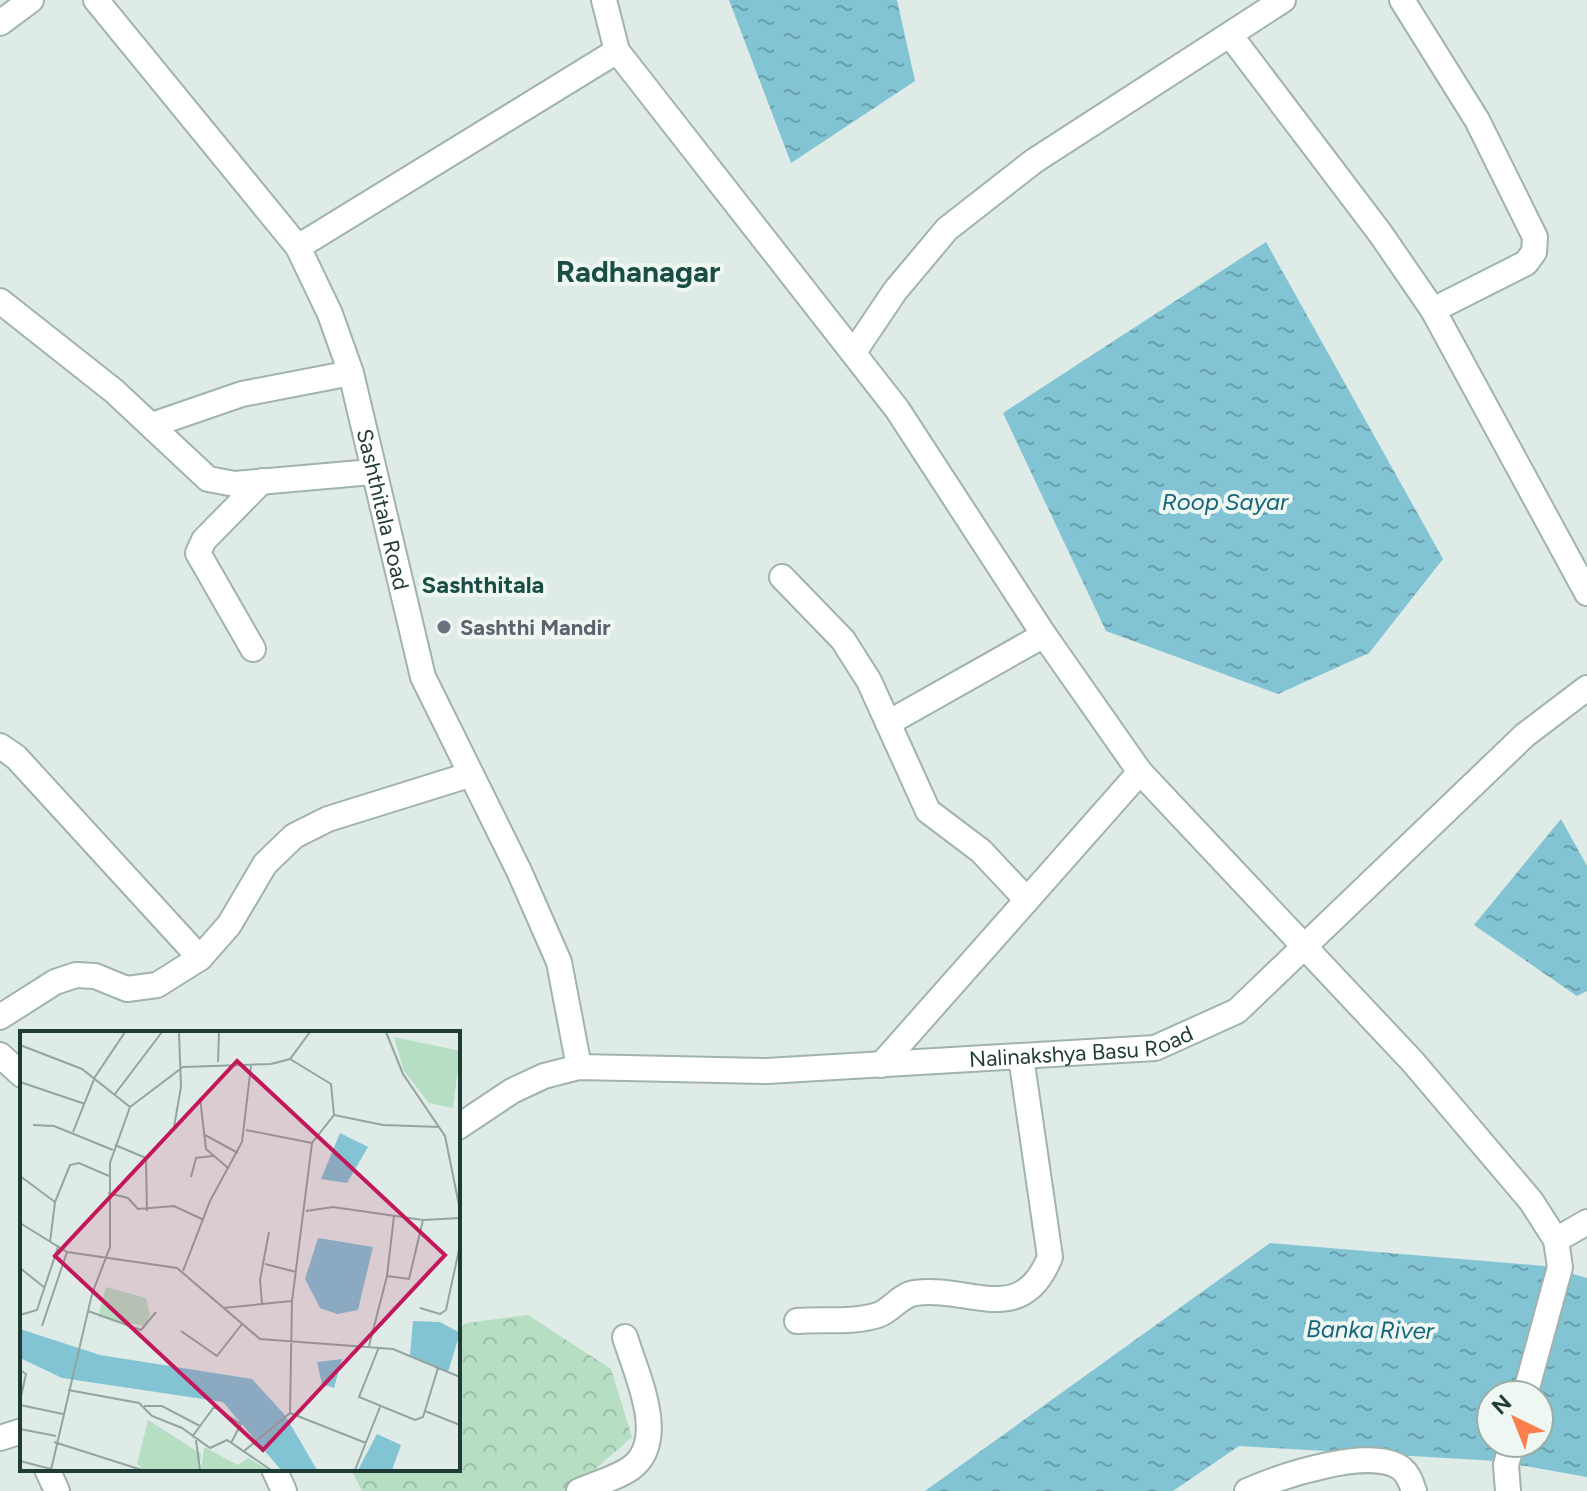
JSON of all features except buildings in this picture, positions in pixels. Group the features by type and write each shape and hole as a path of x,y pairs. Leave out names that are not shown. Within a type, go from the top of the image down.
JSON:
{"street":[{"path":"0,23 31,0"},
{"name":"Sashthitala Road","path":"96,0 298,247 330,314 351,373 423,677 519,871 559,962 579,1067"},
{"path":"604,0 617,51 854,352 962,505 1044,635 1140,772 1304,950 1413,1062 1531,1201 1556,1240 1560,1267 1529,1379"},
{"path":"854,352 895,291 947,229 1034,161 1283,0"},
{"path":"1402,0 1477,120 1535,237 1534,252 1526,263 1433,310"},
{"path":"1230,35 1363,209 1433,310 1587,593"},
{"path":"298,247 617,51"},
{"path":"0,301 71,355 152,425 208,479 235,484 372,472"},
{"path":"152,425 192,408 242,394 351,373"},
{"path":"253,649 198,553 204,540 262,481"},
{"path":"782,577 843,640 869,681 928,811 981,851 1027,900"},
{"path":"888,723 1044,635"},
{"name":"Nalinakshya Basu Road","path":"460,1126 512,1091 544,1076 579,1067 767,1071 1155,1048 1237,1011 1525,735 1587,688"},
{"path":"0,746 16,757 200,958"},
{"path":"881,1065 1140,772"},
{"path":"0,1017 55,982 76,975 95,976 127,989 157,985 200,958 229,925 265,864 294,836 328,819 469,775"},
{"path":"0,1055 20,1073"},
{"path":"797,1321 881,1314 911,1293 994,1300 1019,1296 1041,1279 1050,1257 1021,1057"},
{"path":"1556,1240 1587,1222"},
{"path":"579,1491 630,1469 645,1454 649,1435 645,1405 625,1337"},
{"path":"0,1438 20,1432"},
{"path":"1508,1491 1509,1459"},
{"path":"1247,1491 1275,1479 1356,1462 1400,1467 1414,1491"},
{"path":"48,1471 57,1491"},
{"path":"275,1471 284,1491"}],"green space":[{"path":"528,1315 611,1369 632,1437 570,1491 362,1491 352,1471 460,1471 460,1328 467,1323"}],"water":[{"path":"729,0 897,0 915,81 791,163"},
{"name":"Roop Sayar","path":"1266,242 1443,559 1369,653 1278,694 1106,631 1003,413"},
{"path":"1561,819 1587,866 1587,991 1577,996 1474,925"},
{"name":"Banka River","path":"1270,1243 1544,1266 1587,1278 1587,1477 1497,1461 1239,1446 1173,1491 925,1491"}],"place":[{"name":"Sashthi Mandir","path":"444,627"}],"district":[{"name":"Radhanagar","path":"638,272"},
{"name":"Sashthitala","path":"483,585"}]}
